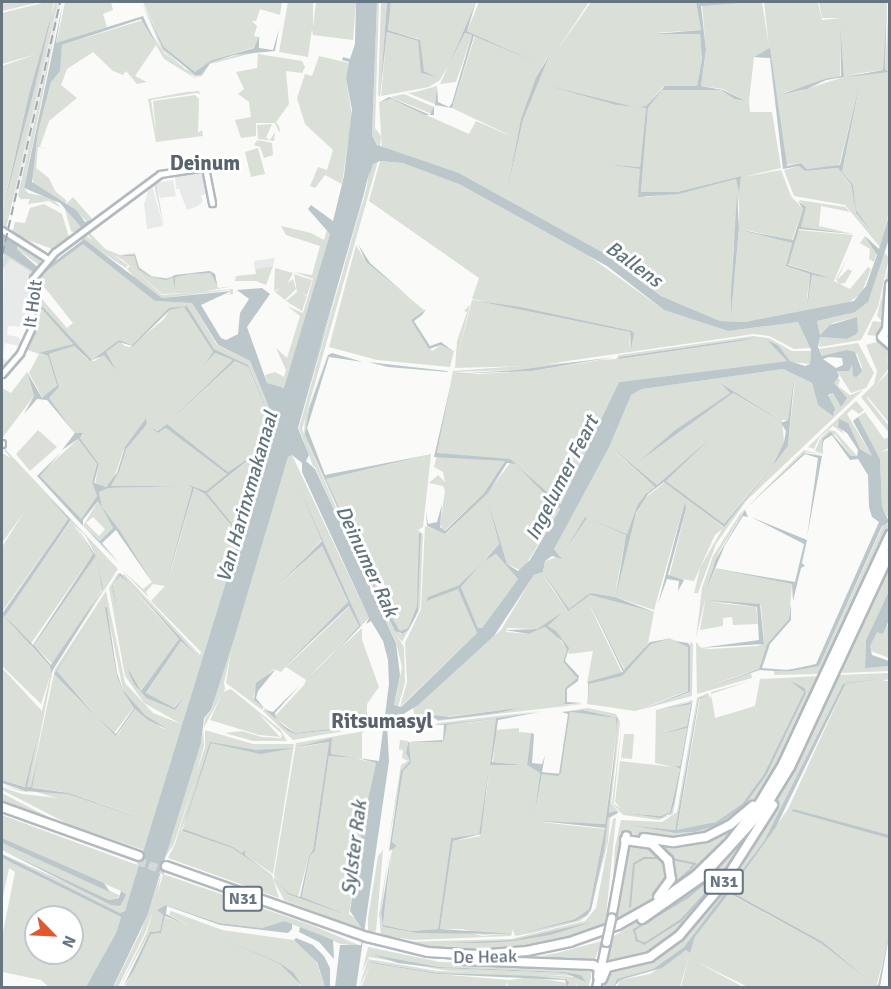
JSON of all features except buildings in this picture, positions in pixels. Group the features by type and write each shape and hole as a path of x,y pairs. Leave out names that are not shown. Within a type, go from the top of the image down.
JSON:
{"highway":[{"path":"890,285 888,330 882,339 890,344"},
{"name":"N31","path":"876,565 890,528"},
{"name":"N31","path":"764,803 890,535"},
{"name":"N31","path":"599,983 607,967 650,957 688,927 754,838 780,793 795,755 890,553"},
{"name":"N31","path":"764,803 795,755"},
{"name":"N31","path":"626,837 674,842 706,837 738,820 772,784"},
{"name":"De Heak","path":"364,939 446,954 493,955 543,948 596,934 657,903 718,854 764,803"},
{"name":"De Heak","path":"165,868 364,939 413,954 465,960 506,959 560,950 598,939 639,920 702,877 735,846 764,803"},
{"path":"2,807 139,859 2,813"},
{"name":"N31","path":"543,948 617,922 665,890 672,871 665,854 652,844 626,837"},
{"name":"N31","path":"465,960 593,965 598,968 599,983"}],"main road":[{"path":"599,983 626,837"}],"street":[{"name":"It Holt","path":"2,374 20,353 31,328 35,274 48,259 154,176 205,167 212,203"},
{"path":"2,230 48,259"}],"shaded area":[{"path":"2,2 41,2 2,11"},
{"path":"54,2 42,57 55,2 58,2 6,229 2,226 2,213 40,64 28,98 2,211 2,66 37,54 2,64 2,13"},
{"path":"55,2 34,90 2,213 28,98"},
{"path":"58,2 61,2 10,224 14,194"},
{"path":"61,2 24,188 28,193 52,198 61,208 49,201 28,204 30,199 20,199 18,195"},
{"path":"63,2 56,43 143,16 155,42 141,19 62,45 60,71 51,82 38,132 32,182 76,210 85,222 99,217 82,228 60,203 24,188"},
{"path":"65,2 111,2 113,10 103,14 107,27 56,44"},
{"path":"141,2 163,49 185,69 200,75 210,63 243,53 261,51 210,64 202,76 196,77 183,69 162,50"},
{"path":"142,2 164,47 195,72 212,60 254,48 259,37 259,48 273,50 279,29 275,51 234,55 210,63 201,75 195,75 163,49"},
{"path":"143,2 282,2 280,15 260,9 256,21 252,21 257,26 254,36 260,37 255,47 212,60 196,73 164,47"},
{"path":"288,2 313,2 313,27 316,2 356,2 353,40 313,35 312,29 308,57 279,52"},
{"path":"356,2 377,2 372,136 377,145 459,173 602,252 661,296 720,321 745,322 854,301 866,286 877,255 865,236 879,249 890,212 889,239 868,302 855,312 817,321 820,335 830,325 857,317 858,332 855,335 847,339 820,337 818,347 822,356 847,350 855,352 862,371 857,377 853,376 852,365 849,371 837,371 839,376 834,383 847,398 841,407 833,393 828,395 835,409 833,416 818,405 812,383 783,369 642,389 631,395 609,447 554,549 562,559 552,556 545,561 543,572 534,575 494,636 418,705 402,715 390,716 387,725 389,761 356,988 335,987 340,945 361,945 363,930 350,911 362,826 376,763 358,758 379,761 389,684 388,660 383,641 371,621 366,624 369,618 302,472 302,463 292,455 288,457 234,639 211,710 204,718 201,743 147,916 113,987 86,987 116,933 121,917 2,858 2,854 120,913 125,911 275,422 250,361 218,345 192,303 155,301 83,244 40,276 2,252 2,232 18,243 17,249 42,271 84,239 162,298 231,291 201,305 221,338 226,340 238,334 240,313 249,299 237,290 262,288 270,294 247,327 267,383 284,388 330,234 308,209 311,205 333,221 344,176 352,110 346,78 349,62 342,60 343,57 350,59 355,44","holes":["380,161 403,163 461,185 607,266 664,310 728,331 798,322 811,350 810,364 805,366 790,361 778,345 767,340 787,361 619,382 561,504 517,466 560,509 530,560 518,571 507,564 487,497 499,544 484,561 496,554 518,579 482,628 478,628 461,587 482,563 459,585 428,597 426,601 458,589 477,633 401,707 394,705 400,675 396,643 315,469 306,461 309,455 298,428 370,170 367,187 373,164","842,358 843,365 836,368 823,359"]},
{"path":"377,2 379,2 375,128 381,136 380,148 372,137"},
{"path":"381,2 387,2 380,97 378,95"},
{"path":"387,2 391,2 388,30 420,40 424,71 438,78 421,73 418,41 387,32 380,96"},
{"path":"391,2 476,2 450,64 465,33 472,35 456,82 440,84 448,66 440,80 429,87 381,96 387,32 418,41 423,74 438,78 424,71 419,39 388,30"},
{"path":"476,2 467,31 540,64 474,36 452,108 435,105 437,86 438,102 449,107 452,103 472,35 465,33 449,65"},
{"path":"479,2 589,2 554,55 591,2 696,2 701,30 654,33 700,34 702,59 697,86 663,87 646,106 636,107 646,108 640,167 604,164 640,169 640,195 647,197 682,193 736,179 739,192 741,176 677,192 641,192 648,108 662,90 721,90 734,99 746,101 723,89 701,86 706,52 702,4 762,2 769,46 764,2 818,2 822,20 841,18 822,18 819,2 887,2 883,70 847,75 889,72 889,212 880,247 845,205 794,196 784,170 799,166 806,171 838,168 851,186 856,213 875,236 856,210 853,185 842,172 861,79 839,166 807,169 801,163 786,165 770,49 754,57 749,101 750,112 772,112 781,168 743,177 781,170 791,196 803,209 792,240 741,229 792,243 786,266 810,274 806,306 812,275 834,279 787,264 798,230 853,235 834,281 850,289 868,267 871,269 861,294 845,305 745,322 720,321 661,296 602,252 459,173 382,148 379,102 390,99 469,134 476,121 513,137 452,108 475,36 540,64 467,31","holes":["840,22 844,77 800,91 779,94 840,76","548,56 523,120 506,196 521,120 536,77","541,84 634,107 616,105","739,195 739,228 731,317 733,252"]},
{"path":"696,2 751,2 701,6 706,50 701,86 723,90 746,101 734,99 721,90 662,90 648,108 641,192 677,192 741,176 739,193 736,179 679,194 638,197 640,169 604,164 640,167 646,108 636,107 646,106 665,86 697,86 702,59 700,34 654,34 701,30"},
{"path":"887,2 885,69 889,72 846,77 883,70"},
{"path":"889,2 889,71 885,69"},
{"path":"143,20 164,53 198,80 164,59 156,45 135,76 147,82 137,84 126,71 123,75 113,71 93,52 67,69 61,85 77,98 49,121 40,147 51,150 38,147 36,168 49,178 55,191 67,201 65,204 34,186 32,176 38,132 51,82 60,64 62,45"},
{"path":"840,21 844,77 826,80 807,89 779,95 825,79 841,76"},
{"path":"770,48 787,166 801,163 807,169 840,165 861,78 842,172 853,185 856,210 875,236 856,213 851,185 838,168 805,171 799,166 783,169 770,58 754,57"},
{"path":"258,54 302,61 305,67 302,73 286,71 289,104 276,122 280,131 275,123 256,123 256,136 241,138 235,120 251,117 249,102 238,94 244,89 236,72 257,68"},
{"path":"319,56 349,63 346,78 352,116 342,184 325,175 315,188 310,186 318,167 327,170 333,150 305,124 297,98 305,74 312,76"},
{"path":"549,56 523,120 506,196 521,119 536,77"},
{"path":"541,84 634,107 616,105"},
{"path":"437,86 435,104 408,93 415,92"},
{"path":"199,91 200,94 151,100 156,134 153,101 195,95 199,99 198,133 202,130 203,136 156,142 148,99"},
{"path":"404,94 434,107 432,114 390,97"},
{"path":"389,97 430,115 425,115 391,99 380,102"},
{"path":"272,124 266,138 270,140 275,132 274,141 258,139 257,125"},
{"path":"257,140 258,143 258,140 272,143 273,155 264,158 260,147 254,145"},
{"path":"258,148 265,174 251,177 245,152"},
{"path":"378,161 302,429 374,596 313,466 299,428 373,164"},
{"path":"380,161 403,163 461,185 589,256 664,310 728,331 798,322 810,348 794,349 769,336 754,334 533,366 455,368 457,341 467,312 464,311 470,305 456,363 472,300 630,332 629,348 633,332 472,299 479,278 369,201"},
{"path":"202,171 207,193 201,196 203,201 198,206 187,210 179,189 176,189 175,177"},
{"path":"158,177 156,182 164,228 153,180"},
{"path":"173,180 176,196 160,198 156,183"},
{"path":"151,181 163,226 147,229 144,204"},
{"path":"737,195 739,228 731,317 731,293"},
{"path":"73,197 93,220 89,223 66,204"},
{"path":"799,200 845,207 850,212 821,206 819,226 853,234 801,227 805,207"},
{"path":"798,201 806,207 801,227 853,234 799,229 788,265 834,279 812,275 807,306 810,274 786,266 792,243 741,230 793,240 803,209"},
{"path":"44,204 62,214 69,237 55,250 12,233 15,222 25,223 30,208"},
{"path":"64,206 84,227 77,234 71,231"},
{"path":"318,219 330,231 330,234 285,388 279,387 267,383 265,375 275,372 284,377 286,370 276,348 287,358 300,316 287,306 303,313 313,279 294,272 312,275 320,246 286,235 281,226 311,233 324,240 327,230"},
{"path":"89,232 105,249 120,255 135,253 139,267 152,276 166,278 211,271 215,274 218,288 234,286 201,292 162,294 123,260 97,246 88,235"},
{"path":"85,235 128,265 126,268 81,239 41,270 59,252"},
{"path":"865,236 877,252 874,262 869,259 870,249 860,243"},
{"path":"18,243 40,256 40,266 17,249"},
{"path":"80,244 85,244 155,301 192,303 217,345 250,361 275,422 144,850 70,825 2,790 2,787 22,794 57,798 29,790 27,792 20,791 2,785 25,791 30,788 2,780 2,668 42,711 50,676 41,704 2,666 2,614 18,631 5,615 71,521 44,492 68,519 2,612 2,547 24,512 2,543 2,453 11,458 2,448 118,569 53,669 30,786 55,669 106,591 125,683 153,713 181,724 144,703 125,676 109,588 118,573 120,573 112,586 120,627 113,585 120,576 130,584 121,574 125,575 200,655 201,652 151,601 165,586 153,584 146,592 149,598 121,569 143,589 152,582 102,507 99,492 109,488 186,486 111,486 119,472 125,449 143,424 147,424 146,418 123,451 114,478 106,487 95,484 99,464 80,438 83,434 75,434 49,398 59,387 49,354 74,346 88,360 95,361 119,341 130,347 163,320 170,310 184,307 213,352 203,364 215,353 234,360 170,422 235,361 248,367 258,393 248,365 214,349 187,306 169,309 132,345 119,340 92,360 42,306 39,313 44,309 73,344 39,354 25,349 18,359 34,325 36,292 67,328 73,323 45,288 36,287 35,280","holes":["167,424 228,472 260,452 207,493 236,531 205,494 194,488 168,581 192,488 188,486 206,491 227,474 166,428 158,433 148,426 159,431","73,524 85,535 96,556 34,645 53,665 51,673 50,666 30,645 93,554","97,559 103,590 54,664 102,589","132,588 197,654 181,641 146,694 173,708 184,696 175,710 146,698 138,689 128,668 141,691 179,639","101,605 57,671 96,715 54,674","104,605 106,605 123,690 145,715 172,731 162,728 135,709 117,736 114,733 134,707 124,693 117,677","31,787 69,793 149,820 69,794"]},
{"path":"358,244 370,263 411,299 366,262"},
{"path":"356,245 366,262 424,310 411,320 432,351 441,345 454,351 450,367 377,360 329,347"},
{"path":"884,252 889,258 878,307 861,340 819,347 820,337 847,339 855,335 857,317 833,323 820,335 817,321 846,314 866,304"},
{"path":"4,253 32,271 28,281 28,327 8,326 7,335 18,337 21,342 19,346 5,343 3,358 8,362 4,365 2,364"},
{"path":"4,253 34,272 31,322 28,281 31,272 10,259 2,270"},
{"path":"134,255 139,268 151,277 167,279 175,275 209,271 215,274 217,285 211,273 191,274 175,277 175,290 173,277 166,280 150,277 138,269"},
{"path":"848,257 837,280 848,269 852,271 845,283 839,284 836,279"},
{"path":"275,258 273,266 255,269 254,261"},
{"path":"889,265 887,321 877,316"},
{"path":"130,266 162,295 233,289 233,294 214,296 230,294 230,290 162,298 135,278 127,269"},
{"path":"273,266 266,285 256,281 235,281 234,276 236,280 236,276 256,274 255,269"},
{"path":"275,268 293,273 286,286 274,291"},
{"path":"294,274 312,280 307,295 302,294 307,296 302,311 286,301 297,292"},
{"path":"293,279 296,289 285,300 275,292"},
{"path":"472,300 520,307 632,331 634,334 631,348 630,332"},
{"path":"42,306 92,360 119,340 132,345 169,308 187,306 214,349 248,365 270,418 248,367 235,361 169,422 233,360 215,353 203,365 213,352 184,307 170,310 133,346 119,342 106,352 116,370 104,355 90,361 74,346 49,354 59,387 49,398 73,431 47,400 37,399 24,414 34,396 27,372 42,398 57,385 48,356 39,353 73,344 42,309 31,336"},
{"path":"426,309 414,321 430,346 441,342 453,351 441,345 429,349 411,320"},
{"path":"873,321 887,323 877,336 867,335"},
{"path":"753,336 769,338 792,351 811,351 810,364 790,362 778,345 767,340 787,361 619,382 563,504 553,500 535,483 560,509 522,571 507,564 487,497 499,544 484,560 496,554 518,579 482,628 478,628 461,587 481,564 459,585 428,597 426,600 458,588 477,633 400,707 407,682 405,643 421,609 425,526 446,534 487,493 511,462 437,453 453,371 591,361 517,370 453,372 478,374 532,371 616,359 619,355","holes":["756,337 620,359 619,357"]},
{"path":"757,337 741,341 619,359 619,357"},
{"path":"880,341 889,347 889,365 886,354 889,368 867,398 889,426 889,433 861,397 874,384 877,371 866,345"},
{"path":"858,343 874,373 866,388 851,393 837,371 848,370 852,365 853,375 858,377 862,367 857,354 847,350 823,357 819,349"},
{"path":"329,352 309,409 306,437 393,628 400,634 405,633 417,613 402,642 390,626 304,434 305,417"},
{"path":"332,353 363,362 329,357 307,428 325,475 427,455 326,479 382,601 400,631 408,628 417,606 419,533 421,533 418,612 409,629 403,634 395,631 384,610 305,435 309,409 328,355"},
{"path":"39,354 48,356 57,384 43,399 29,373"},
{"path":"614,357 532,371 453,374 517,370"},
{"path":"368,362 447,371 448,372 388,367"},
{"path":"783,369 812,383 818,405 835,413 827,397 833,393 841,407 841,391 834,383 836,376 840,380 838,386 850,395 863,390 746,501 716,544 698,593 694,593 700,568 722,529 715,535 694,581 669,577 686,509 685,501 654,610 615,597 592,593 571,607 590,595 654,612 648,644 625,670 588,602 622,673 587,683 593,651 569,654 564,641 548,626 564,611 537,629 507,628 506,632 529,634 545,627 555,633 567,650 563,662 577,678 565,688 565,703 557,705 584,704 438,721 435,719 498,713 526,707 437,718 414,714 413,707 501,630 534,575 543,572 545,561 560,556 554,549 631,395 642,389","holes":["795,380 788,446 772,467 784,442 782,420 788,420","720,384 778,421 733,393 637,463 675,430 730,393","715,434 666,481 724,524 769,468 723,527 665,482 645,498 634,518 615,595 626,535 587,518 563,555 585,517 627,534 637,506 655,487 612,449 657,485","542,574 569,609 567,610"]},
{"path":"889,371 889,423 867,396"},
{"path":"27,372 34,396 3,437 2,388 11,393"},
{"path":"794,380 788,446 772,467 784,442 786,431 781,423 788,420"},
{"path":"451,383 437,453 510,459 516,464 507,463 488,493 445,534 427,526 426,511 428,524 437,522 442,504 440,527 445,531 484,493 505,461 434,457"},
{"path":"720,383 779,420 733,393 637,463 675,430 730,393"},
{"path":"856,401 864,410 859,414 852,409 847,414 872,456 860,449 838,422 844,434 833,426 819,438 814,449 808,447"},
{"path":"865,412 884,439 889,437 889,448 881,452 889,450 889,519 882,506 880,459 858,417"},
{"path":"858,417 880,459 882,506 889,522 882,526 819,666 791,671 760,670 712,686 759,669 767,644 789,619 791,603 791,620 770,644 762,668 788,670 816,664 879,522 872,517 869,507 868,475 858,459 850,460 832,435 824,440 821,450 823,438 831,432 851,456 857,456 858,450 847,433 838,427 839,419 848,423 860,449 872,456 853,421"},
{"path":"146,418 147,424 126,449 119,472 111,486 186,486 109,488 99,492 102,507 152,582 116,530 102,543 120,564 85,527 100,541 113,528 98,501 83,520 83,526 37,476 61,452 40,476 81,519 97,496 92,482 97,464 78,439 62,450 75,433 83,433 80,438 99,464 94,483 106,487 117,473 125,447"},
{"path":"167,424 228,472 260,451 207,493 236,531 205,494 194,488 167,581 192,488 188,485 206,491 227,474 166,428 158,433 148,426 158,431"},
{"path":"38,430 57,447 30,471 16,454"},
{"path":"829,430 835,431 857,456 851,456 835,434 823,438 823,454 815,451 820,439"},
{"path":"715,434 666,481 724,524 770,469 724,527 664,482 648,494 636,513 616,595 626,535 587,518 563,554 585,517 627,534 637,506 645,495 655,487 612,448 657,485"},
{"path":"78,439 97,464 92,481 97,496 80,520 39,475"},
{"path":"804,450 823,455 806,452 746,508"},
{"path":"804,453 822,456 807,537 818,458 805,454 746,508"},
{"path":"431,454 423,527 418,530 423,534 418,612 421,533 417,606 408,628 400,631 382,601 326,479"},
{"path":"292,455 369,618 361,626 296,480 322,540 278,586 322,546 348,603 281,672 274,669 257,685 253,697 264,707 262,710 226,683 231,652 224,683 225,689 203,728 205,718 211,711 288,457"},
{"path":"437,455 505,461 484,493 444,531 440,525 445,491 443,486 429,483 438,475 445,482 443,472 434,467"},
{"path":"296,480 361,626 310,679 359,626 349,606 285,666 348,602 322,546 278,585 322,541"},
{"path":"44,492 71,520 5,616 33,645 93,554 73,522 96,556 34,645 51,665 102,590 97,559 103,589 51,673 50,666 2,614 68,519"},
{"path":"98,501 113,528 100,541 86,527 120,566 83,526","holes":["93,517 105,529 99,536 86,523"]},
{"path":"685,501 686,509 668,575 684,580 678,591 679,581 667,579 658,604"},
{"path":"746,508 719,552 705,593 716,568 792,584 789,619 767,644 759,669 711,685 751,673 752,678 697,694 696,642 701,648 711,649 758,646 764,642 761,605 710,602 756,607 758,624 733,625 732,617 723,618 723,626 700,630 706,596 696,638 702,588 713,556"},
{"path":"745,510 748,517 743,516 725,545 705,593 716,559"},
{"path":"751,517 807,540 802,563 805,566 801,568 793,601 792,584 718,569 795,582 804,544"},
{"path":"885,521 889,525 820,674 774,675 774,671 819,666"},
{"path":"889,563 889,591 866,640 865,667 889,666 889,671 842,673 840,669"},
{"path":"120,573 130,584 120,576 113,585 120,627 112,586"},
{"path":"543,573 569,609 592,593 615,597 654,612 590,595 568,611"},
{"path":"132,586 197,655 181,641 146,693 174,708 185,695 175,710 146,698 134,684 128,668 141,691 179,639"},
{"path":"889,591 889,620 883,634 877,632 870,646 872,655 889,661 889,666 865,668 866,640"},
{"path":"708,600 760,604 764,644 700,648 759,640 757,607"},
{"path":"589,601 624,670 650,642 668,639 651,644 622,676 589,684 589,702 588,682 623,672"},
{"path":"101,604 57,671 96,716 54,674"},
{"path":"104,604 107,608 117,673 123,690 145,715 173,732 148,720 135,709 116,736 98,718 116,734 134,708 124,693 117,677"},
{"path":"378,605 404,647 405,683 398,707 394,705 402,667 396,642"},
{"path":"350,606 359,627 308,678 362,628 362,640 379,687 367,704 367,727 293,740 263,711 265,708 275,716 304,685 306,680 286,667","holes":["363,709 341,728 295,734 288,731 280,721 295,733 339,728"]},
{"path":"564,611 548,626 556,631 569,648 565,661 579,676 578,681 567,689 567,702 583,703 557,705 565,703 565,688 577,678 563,662 567,650 562,641 545,627 529,634 505,630 537,629"},
{"path":"887,625 889,627 889,658 871,651 870,646 877,631 883,634"},
{"path":"669,638 688,646 689,690 644,708 689,693 690,642 693,644 692,696 635,711 587,704 589,684 622,675 651,644"},
{"path":"675,641 688,643 690,646 690,692 644,709 688,691 688,647"},
{"path":"276,669 258,691 256,698 263,707 254,700 256,683"},
{"path":"889,673 889,679 883,681 890,681 890,935 876,987 748,987 695,961 743,987 681,987 689,956 680,987 617,987 620,980 650,974 686,950 690,953 695,937 728,893 822,944 873,984 823,942 730,891 788,809 846,684 843,684 764,841 684,947 653,969 618,979 614,987 603,988 606,972 680,937 773,806 838,675"},
{"path":"819,676 776,768 747,810 704,836 660,839 624,833 611,909 615,847 621,820 662,822 677,812 697,698 708,693 711,699 711,694 715,718 755,706 760,679","holes":["789,680 805,688 806,693 766,776 744,806 717,825 695,832 675,833 628,825 675,830 700,698 677,831 716,822 742,804 764,774 804,692"]},
{"path":"789,680 805,688 806,693 766,776 744,806 717,825 695,832 675,833 628,825 675,830 698,700 699,698 708,695 699,699 677,830 716,822 742,804 764,774 804,692"},
{"path":"750,681 711,694 711,692"},
{"path":"843,684 846,684 776,827 730,891 823,942 873,984 822,944 729,893 695,937 690,953 686,950 662,968 620,980 614,987 617,979 653,969 684,947 764,841"},
{"path":"300,685 275,713 276,719 266,710 273,712"},
{"path":"231,689 280,729 287,741 253,741 225,733 242,731 262,737 281,738 282,734 258,713 280,737 259,735 210,720 223,692"},
{"path":"693,700 673,814 659,820 623,815 612,803 622,722 614,804 621,808 615,802 620,761 673,767 655,763 656,710","holes":["688,702 692,703 673,809 668,816 657,817 624,813 661,816 670,812 680,769 675,766 680,766 687,728 660,735 687,726 691,703 660,711"]},
{"path":"691,702 692,705 681,767 671,813 661,818 624,813 661,816 670,812 680,769 675,766 680,766 687,728 659,735 687,726 691,704 660,710"},
{"path":"526,707 439,720 423,714 449,717"},
{"path":"588,708 616,714 618,718 583,710 561,712"},
{"path":"364,709 341,729 295,734 278,722 295,733 339,728"},
{"path":"583,710 618,718 617,732 616,718 570,712 561,773 558,776 542,774 534,817 540,773 527,765 531,733 534,734 532,763 542,764 545,755 542,772 559,774 568,714 562,712"},
{"path":"541,711 496,718 490,765 524,765 493,762 496,730 519,728 519,732 531,733 527,765 540,773 534,817 542,774 561,773 570,712 616,718 618,732 618,718 620,722 611,803 619,812 610,818 608,842 596,886 604,852 608,818 617,813 609,814 616,736 605,824 540,822 605,829 589,909 575,919 526,932 582,918 590,911 589,914 580,921 515,936 513,929 511,936 413,940 381,935 379,914 389,853 381,913 383,927 417,933 463,931 483,936 511,933 483,935 463,929 440,929 453,841 480,836 490,767 479,834 451,838 438,929 411,931 383,925 392,848 397,846 392,843 403,771 411,763 409,742 442,742 447,725 493,720 435,725 438,723"},
{"path":"540,712 498,720 492,762 524,765 490,765 496,718"},
{"path":"493,719 447,725 444,739 442,742 409,742 411,763 403,771 392,842 397,846 389,851 401,771 410,761 406,753 408,742 443,740 444,725 435,725"},
{"path":"203,730 204,746 196,774 205,747 205,730 253,744 294,744 273,874 245,855 245,850 242,853 233,847 183,831 187,815 181,831 232,848 272,875 279,898 168,858 175,844 196,776 174,844 165,857 201,743"},
{"path":"365,731 362,733 362,758 358,759 376,763 362,826 349,914 359,921 363,930 284,900 274,881 274,876 285,889 274,875 296,743","holes":["332,739 331,754 355,758 329,756 315,851 310,856 302,899 298,897 309,856 313,850 329,742 297,748"]},
{"path":"624,734 634,734 632,759 621,758"},
{"path":"617,736 609,813 616,811 618,813 608,818 604,852 591,910 586,916 575,921 526,932 575,919 589,909 605,828 540,821 605,824"},
{"path":"332,738 331,754 356,758 329,756 315,851 310,856 302,897 344,914 288,894 274,876 288,893 300,897 309,856 313,850 329,742 297,747"},
{"path":"37,739 27,787 31,787 38,756 32,788 69,793 149,821 68,794 25,791 2,783 2,780 25,787"},
{"path":"400,740 408,741 406,753 410,761 402,770 387,851 401,765 408,761 402,758 403,750 393,748 399,749"},
{"path":"210,742 256,750 294,748 261,754 211,743 183,829 233,847 242,853 245,850 245,855 272,875 232,848 182,831"},
{"path":"489,767 481,834 453,841 440,929 512,934 417,933 383,927 381,913 391,853 383,925 411,931 438,929 451,838 479,834"},
{"path":"2,793 50,818 69,827 2,805"},
{"path":"793,809 889,835 888,838 792,811"},
{"path":"2,815 140,866 125,911 120,913 2,854 120,906 121,891 2,838"},
{"path":"745,815 740,826 696,872 661,896 671,864 640,838 690,841"},
{"path":"616,818 605,926 526,948 436,950 403,942 511,939 585,921 596,908 613,819"},
{"path":"755,825 708,900 657,952 606,963 611,938 695,886 736,850"},
{"path":"2,838 104,883 110,892 2,843"},
{"path":"635,842 661,852 670,873 659,895 613,922 626,851 629,844"},
{"path":"2,843 120,897 109,900 2,850"},
{"path":"2,850 109,900 119,898 121,891 126,895 120,906 111,905"},
{"path":"383,850 376,931 371,933 368,932 368,918 378,856"},
{"path":"2,858 121,917 116,933 86,987 49,987 41,980 2,972 2,937 15,872 9,868 2,901"},
{"path":"161,874 157,899 146,931 118,987 113,988 141,931"},
{"path":"163,874 314,926 361,946 341,944 284,921 262,928 219,923 166,905 160,909 163,915 160,931 150,932 119,988 147,932"},
{"path":"166,905 219,923 262,928 284,921 292,924 292,929 288,933 220,925 167,906 166,914 187,925 165,916 161,933 151,934 123,987 150,932 160,931 163,915 157,910"},
{"path":"171,911 222,930 294,940 315,958 325,987 303,987 294,973 280,963 194,926 280,964 293,974 301,987 124,988 151,934 161,933 165,917 188,925 169,915"},
{"path":"592,922 550,935 513,941 450,943 513,940"},
{"path":"194,926 280,963 294,973 303,987 280,964"},
{"path":"300,927 333,940 334,959 319,942 299,932"},
{"path":"889,935 880,987 876,987 874,986 878,985"},
{"path":"296,938 313,945 324,956 330,968 330,987 325,987 317,962 294,940"},
{"path":"602,941 593,964 527,959 561,952"},
{"path":"368,947 440,962 592,966 588,988 577,987 575,976 449,971 416,965 438,968 565,973 580,976 584,983 581,975 565,972 439,967 370,954 392,961 369,957 362,972"},
{"path":"370,954 439,967 565,972 581,975 586,982 565,973 438,968 398,963"},
{"path":"368,959 437,971 533,974 575,977 577,980 576,987 568,987 565,978 438,973 371,962 359,988"},
{"path":"371,962 438,973 532,976 566,979 569,983 567,987 565,980 438,974 371,963 360,987"},
{"path":"371,963 438,974 509,980 532,977 567,983 567,988 508,987 507,982 505,988 361,988"}],"pier":[{"path":"370,169 364,199 298,421 361,207"}],"waterway":[{"path":"630,907 634,864 644,858 659,858"},
{"path":"674,874 672,859 695,864 691,869"},
{"path":"672,885 689,871"},
{"path":"719,871 716,883 681,921 645,944 637,941 634,930 688,897 719,871"}],"tunnel":[{"path":"138,861 165,871"}],"railway":[{"path":"2,255 60,2"}],"district":[{"name":"Deinum","path":"205,163"},
{"name":"Ritsumasyl","path":"382,721"}],"water label":[{"name":"Ballens","path":"634,264"},
{"name":"Ingelumer Feart","path":"562,478"},
{"name":"Van Harinxmakanaal","path":"247,497"},
{"name":"Deinumer Rak","path":"367,561"},
{"name":"Sylster Rak","path":"354,848"}]}
